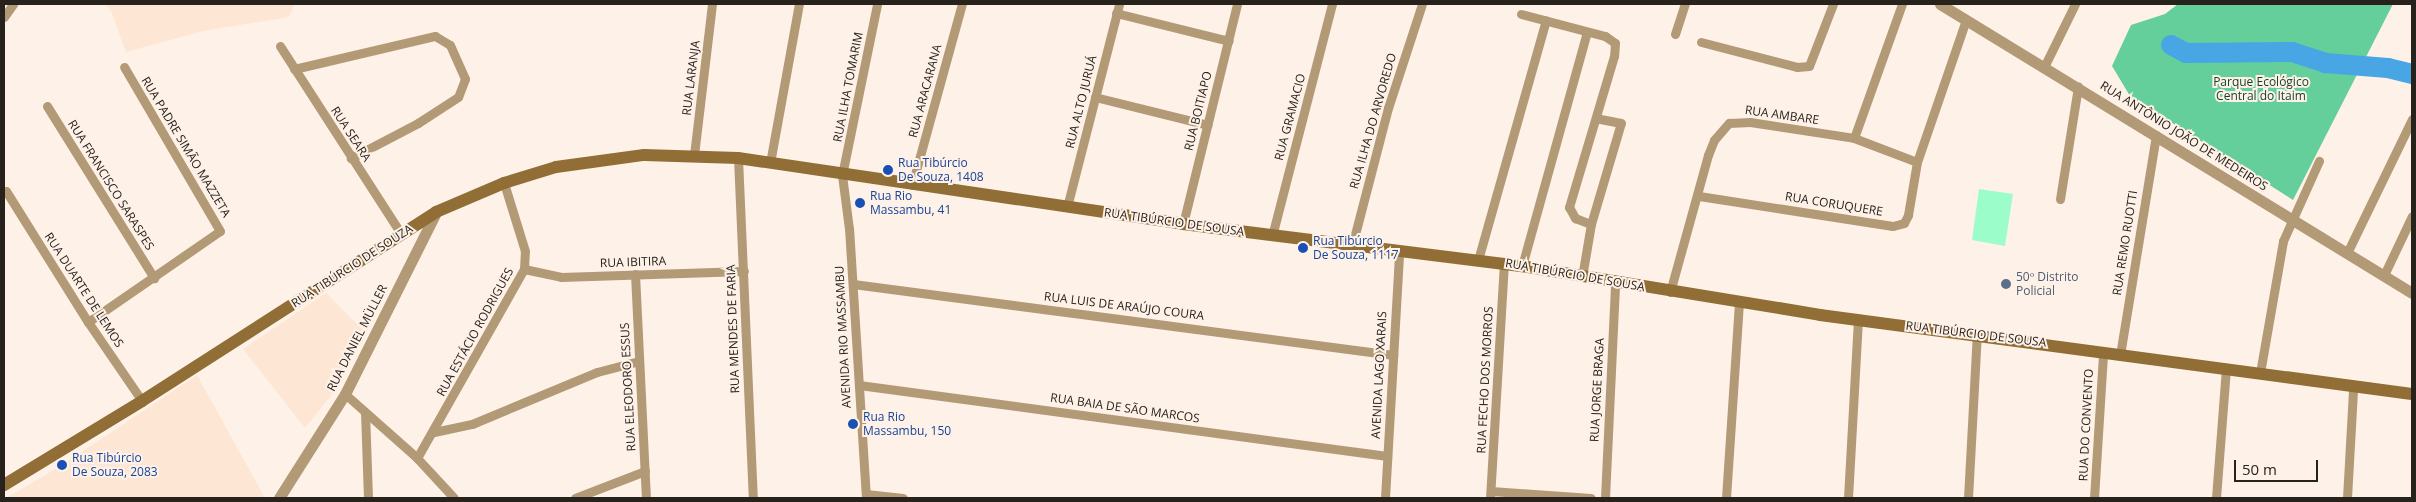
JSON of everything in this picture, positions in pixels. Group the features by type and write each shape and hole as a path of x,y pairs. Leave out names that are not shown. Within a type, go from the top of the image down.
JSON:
{"main road":[{"name":"RUA TIBÚRCIO DE SOUZA","path":"4,484 142,401 436,212 504,183 556,167 596,160 694,155 738,158"},
{"name":"RUA TIBÚRCIO DE SOUSA","path":"738,158 842,175 1183,224 1399,253 1504,263 1670,292 1738,300 1858,319 1977,334 2102,353 2260,373 2353,388 2412,394"}],"street":[{"path":"4,18 13,4"},
{"name":"RUA LARANJA","path":"694,155 712,4"},
{"path":"770,163 798,4"},
{"name":"RUA ILHA TOMARIM","path":"842,175 877,4"},
{"name":"RUA ARACARANA","path":"912,185 962,4"},
{"name":"RUA ALTO JURUÁ","path":"1067,207 1119,4"},
{"name":"RUA BOITIAPO","path":"1183,224 1237,4"},
{"name":"RUA GRAMACIO","path":"1272,236 1332,4"},
{"name":"RUA ILHA DO ARVOREDO","path":"1352,246 1388,108 1422,4"},
{"path":"1675,34 1685,4"},
{"path":"1701,42 1797,67 1810,66 1831,4"},
{"path":"1854,138 1902,4"},
{"name":"RUA ANTÔNIO JOÃO DE MEDEIROS","path":"1940,4 2045,65 2412,293"},
{"path":"2045,65 2075,4"},
{"path":"1116,13 1229,41"},
{"path":"1521,14 1608,38 1616,47 1569,208 1574,218 1591,224"},
{"path":"1478,260 1546,20"},
{"name":"RUA CORUQUERE","path":"1699,196 1893,226 1904,223 1908,215 1917,162 1966,20"},
{"path":"1522,266 1587,32"},
{"path":"294,69 436,36 446,39 450,45 464,79 458,97 418,123 351,158"},
{"name":"RUA SEARA","path":"280,46 401,234"},
{"name":"RUA PADRE SIMÃO MAZZETA","path":"88,322 218,235 220,229 124,67"},
{"path":"2060,199 2078,86"},
{"path":"1095,96 1208,125"},
{"name":"RUA FRANCISCO SARASPES","path":"47,106 154,278"},
{"path":"1582,277 1591,224 1621,123 1596,118"},
{"path":"2347,253 2412,119"},
{"name":"RUA AMBARE","path":"1670,292 1714,140 1729,123 1750,122 1854,138 1917,162"},
{"name":"RUA REMO RUOTTI","path":"2120,355 2156,135"},
{"name":"RUA MENDES DE FARIA","path":"738,158 753,498"},
{"path":"2260,373 2283,241 2291,218 2319,161"},
{"name":"AVENIDA RIO MASSAMBU","path":"842,175 853,284 866,496"},
{"name":"RUA ESTÁCIO RODRIGUES","path":"417,458 434,432 524,269 525,251 504,183"},
{"name":"RUA DUARTE DE LEMOS","path":"6,191 88,322 142,401"},
{"name":"RUA DANIEL MÜLLER","path":"278,498 345,394 436,212"},
{"path":"2384,275 2412,216"},
{"name":"AVENIDA LAGO XARAIS","path":"1385,498 1399,253"},
{"name":"RUA FECHO DOS MORROS","path":"1491,495 1504,263"},
{"name":"RUA IBITIRA","path":"524,269 561,277 744,270"},
{"name":"RUA ELEODORO ESSUS","path":"635,274 646,498"},
{"name":"RUA JORGE BRAGA","path":"1604,498 1615,283"},
{"name":"RUA LUIS DE ARAÚJO COURA","path":"853,284 1392,355"},
{"path":"1726,498 1738,300"},
{"path":"1848,498 1858,319"},
{"path":"1968,498 1977,334"},
{"name":"RUA DO CONVENTO","path":"2094,498 2102,353"},
{"path":"434,432 472,424 597,372 639,361"},
{"path":"2216,498 2226,369"},
{"name":"RUA BAIA DE SÃO MARCOS","path":"859,385 1387,456"},
{"path":"2347,498 2353,388"},
{"path":"345,394 417,458 454,498"},
{"path":"365,412 368,498"},
{"path":"575,498 645,471"},
{"path":"1491,495 1591,498"},
{"path":"866,496 903,498"}],"shaded area":[{"path":"105,4 295,4 289,17 203,31 126,52 111,11"},
{"path":"326,293 364,331 330,397 305,428 243,349"},
{"path":"197,375 265,498 6,498 62,465"}],"green space":[{"name":"Parque Ecológico Central do Itaim","path":"2178,4 2393,4 2293,200 2130,96 2112,66 2131,25 2165,14"},
{"path":"1979,189 2013,194 2005,246 1972,240"}],"waterway":[{"path":"2171,45 2186,53 2292,52 2325,63 2388,68 2412,74"}],"place":[{"name":"Rua Tibúrcio De Souza, 1408","path":"888,170"},
{"name":"Rua Rio Massambu, 41","path":"860,203"},
{"name":"Rua Tibúrcio De Souza, 1117","path":"1303,248"},
{"name":"50º Distrito Policial","path":"2006,284"},
{"name":"Rua Rio Massambu, 150","path":"853,424"},
{"name":"Rua Tibúrcio De Souza, 2083","path":"62,465"}]}
